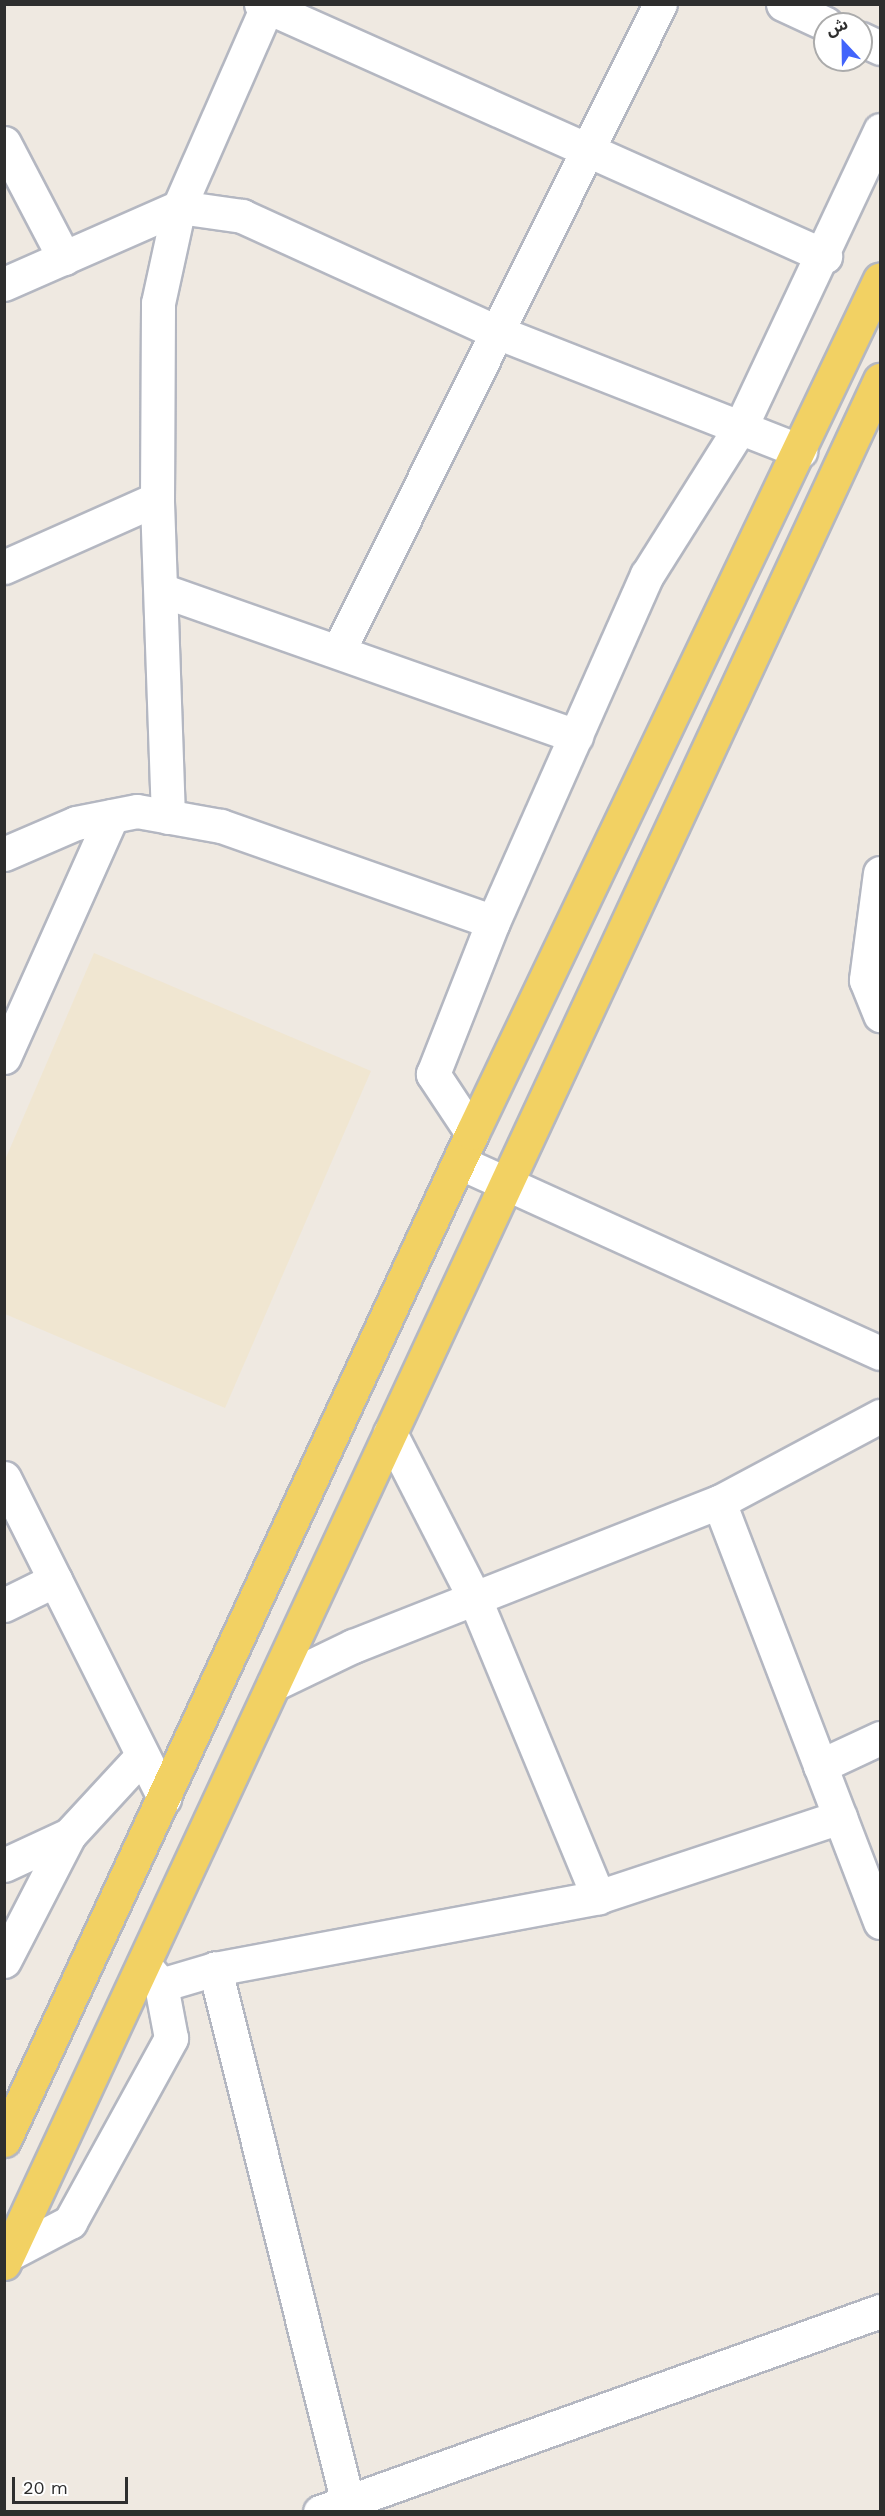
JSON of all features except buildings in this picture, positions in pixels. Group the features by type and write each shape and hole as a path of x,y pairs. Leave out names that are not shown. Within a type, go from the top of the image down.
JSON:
{"main road":[{"path":"4,2140 472,1132 800,451 880,279"},
{"path":"7,2259 152,1975 274,1684 880,380"}],"street":[{"path":"339,650 494,331 589,152 660,4"},
{"path":"783,4 813,18"},
{"path":"168,817 164,591 157,499 158,303 179,207 265,6 825,256"},
{"path":"472,1132 433,1074 493,922 647,575 741,426 825,256 880,130"},
{"path":"4,143 64,258"},
{"path":"4,284 179,207 242,216 494,331 800,451"},
{"path":"4,567 157,499"},
{"path":"164,591 339,650 576,736"},
{"path":"4,854 76,823 137,811 221,826 493,922"},
{"path":"4,1057 112,816"},
{"path":"880,873 866,980 880,1015"},
{"path":"459,1162 880,1353"},
{"path":"274,1684 474,1598 719,1502 880,1416"},
{"path":"390,1433 474,1598 598,1897"},
{"path":"4,1478 164,1798"},
{"path":"719,1502 880,1922"},
{"path":"4,1605 55,1580"},
{"path":"820,1766 880,1738"},
{"path":"4,1961 69,1835 142,1756"},
{"path":"7,2259 70,2222 171,2038 152,1975 215,1969 598,1897 840,1817"},
{"path":"4,1865 69,1835"},
{"path":"215,1969 340,2508 880,2311"}],"shaded area":[{"path":"94,953 371,1071 225,1408 5,1314 5,1160"}]}
